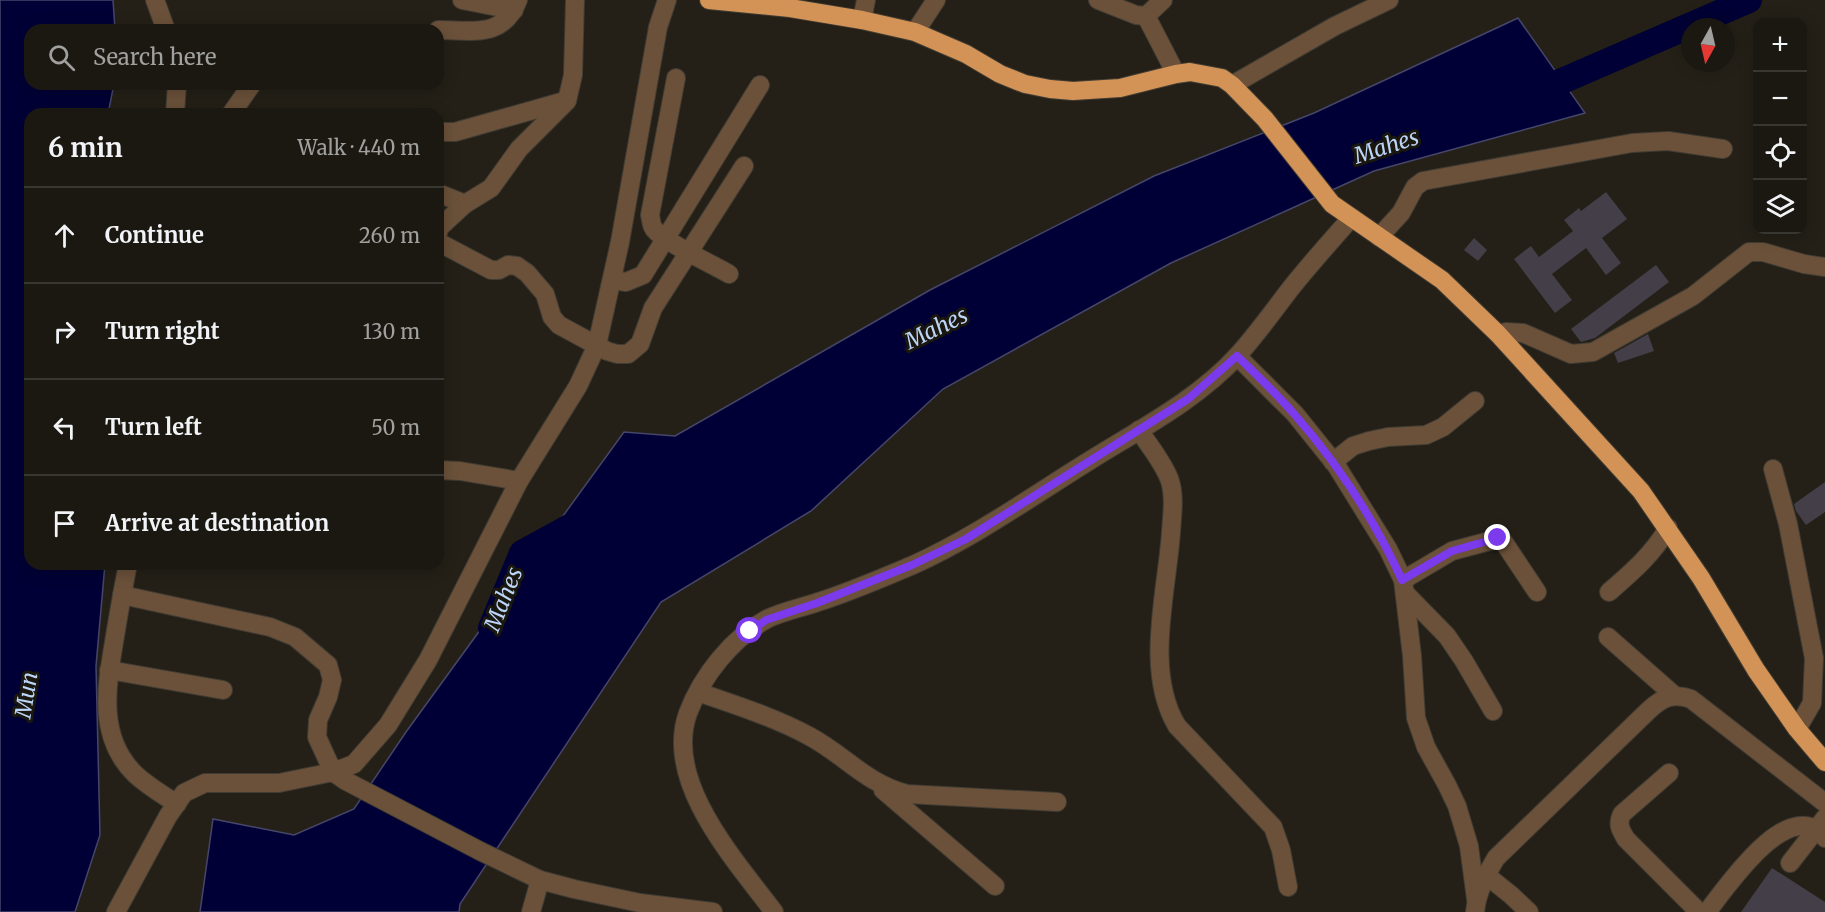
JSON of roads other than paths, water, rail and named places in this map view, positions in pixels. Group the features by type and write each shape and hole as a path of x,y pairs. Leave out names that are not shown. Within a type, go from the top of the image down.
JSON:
{"highway":[{"path":"709,0 790,8 915,32 966,54 1000,74 1025,84 1050,89 1073,91 1120,88 1190,72 1222,78 1232,85 1265,119 1332,204 1442,280 1498,334 1641,491 1701,578 1756,670 1797,729 1825,762"}],"street":[{"path":"155,0 164,24"},
{"path":"444,30 486,30 498,27 509,20 517,5 462,0"},
{"path":"444,224 465,204 491,188 519,149 567,101 573,75 575,0"},
{"path":"116,912 184,793 205,783 279,783 333,772 354,764 388,725 428,660 519,481 578,386 597,345 612,280 658,27 667,0"},
{"path":"862,20 866,0"},
{"path":"915,32 936,0"},
{"path":"1105,1 1136,15 1146,16 1163,0"},
{"path":"1232,85 1335,26 1389,0"},
{"path":"1146,16 1176,74"},
{"path":"676,78 650,215 654,229 665,238 729,274"},
{"path":"612,280 626,282 643,275 760,85"},
{"path":"175,108 177,90"},
{"path":"235,108 248,90"},
{"path":"444,132 455,132 567,101"},
{"path":"1379,237 1401,213 1415,187 1422,181 1632,143 1668,141 1723,149"},
{"path":"444,246 491,270 499,270 508,265 517,266 527,273 545,294 552,317 559,325 617,354 628,354 640,344 652,308 744,166"},
{"path":"444,195 465,204"},
{"path":"774,912 719,838 704,814 691,785 683,734 688,713 713,668 731,647 766,620 817,603 912,565 966,539 1188,399 1237,356 1351,218"},
{"path":"1498,334 1523,333 1571,354 1593,352 1693,296 1749,252 1763,252 1804,264 1825,267"},
{"path":"1237,356 1295,414 1333,462 1388,549 1404,586 1416,718 1426,747 1448,785 1457,806 1469,846 1476,905"},
{"path":"1333,462 1353,446 1369,441 1388,437 1426,435 1443,427 1475,401"},
{"path":"1139,430 1170,482 1173,507 1159,654 1164,698 1177,726 1273,827 1281,850 1288,887"},
{"path":"1773,469 1788,524 1814,658 1812,703 1797,729"},
{"path":"444,470 519,481"},
{"path":"1610,592 1657,547 1668,528"},
{"path":"1404,586 1452,551 1501,538 1537,592"},
{"path":"127,570 109,670 106,709 111,736 123,759 136,774 177,804"},
{"path":"1404,586 1448,636 1493,711"},
{"path":"122,595 270,627 295,637 328,664 332,680 328,697 318,720 317,737 333,772 361,789 540,880 640,903 713,912"},
{"path":"1608,638 1675,696"},
{"path":"109,670 223,690"},
{"path":"698,692 809,736 871,780 995,886"},
{"path":"1476,905 1486,875 1496,858 1665,697 1691,699 1825,803"},
{"path":"1669,773 1622,814 1618,821 1619,829 1626,839 1700,912"},
{"path":"871,780 907,794 1057,802"},
{"path":"1707,912 1758,849 1773,837 1801,827 1822,829"},
{"path":"1790,863 1822,829"},
{"path":"1486,875 1529,912"},
{"path":"531,912 540,880"}],"water":[{"name":"Mun","path":"0,0 113,0 115,24 24,24 24,90 113,90 109,108 24,108 24,570 104,570 96,666 100,835 75,912 0,912"},
{"path":"1518,18 1585,113 1374,171 1171,263 943,389 811,511 661,602 460,904 459,912 200,912 213,819 294,835 354,809 406,732 624,432 675,436 930,290 1154,176 1314,113"}],"waterway":[{"name":"Mahes","path":"1532,94 1749,0"},
{"name":"Mahes","path":"491,628 522,553 577,523"}]}
